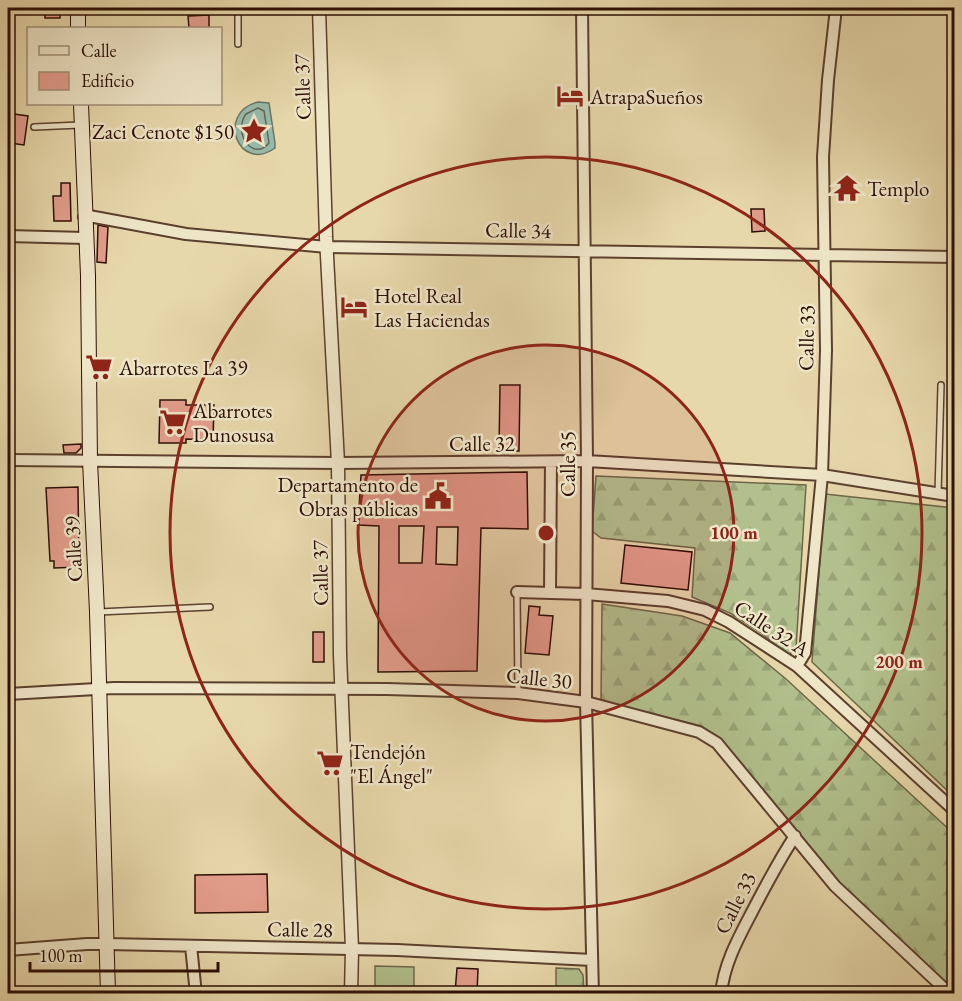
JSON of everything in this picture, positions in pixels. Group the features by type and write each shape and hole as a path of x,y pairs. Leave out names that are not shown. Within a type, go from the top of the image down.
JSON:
{"main road":[{"path":"78,8 78,27"},
{"name":"Calle 39","path":"81,105 108,993"}],"street":[{"name":"Calle 37","path":"319,8 327,247 338,463 341,689 352,949 351,993"},
{"name":"Calle 35","path":"582,8 586,250 586,702 593,993"},
{"name":"Calle 33","path":"797,666 805,653 822,475 826,350 823,157 836,8"},
{"name":"Calle 34","path":"84,217 89,216 186,234 327,247 954,257"},
{"path":"8,236 84,238"},
{"name":"Calle 32","path":"8,460 338,463 587,461 822,475 954,496"},
{"name":"Calle 35","path":"550,593 551,462"},
{"name":"Calle 32 A","path":"517,592 586,594 668,601 705,610 729,622 797,666 954,810"},
{"name":"Calle 30","path":"8,694 98,688 341,689 518,693 586,702 699,732 717,743 835,886 950,993"},
{"name":"Calle 33","path":"721,993 722,982 732,951 779,859 795,836"},
{"name":"Calle 28","path":"8,950 107,944 352,949 592,960"},
{"path":"191,946 196,993"}],"lane":[{"path":"237,44 238,8"},
{"path":"34,127 81,125"},
{"path":"938,494 941,385"},
{"path":"517,592 518,693"},
{"path":"97,612 210,607"}],"green space":[{"path":"596,476 806,485 796,649 788,655 760,632 730,613 692,597 695,548 601,538 592,531"},
{"path":"825,494 954,508 954,797 812,662"},
{"path":"602,604 682,616 730,633 786,679 954,834 954,993 829,877 723,741 701,726 601,701"},
{"path":"375,966 414,967 414,990 375,989"},
{"path":"556,968 579,969 583,975 584,993 556,993"}],"water":[{"name":"Zaci Cenote $150","path":"258,102 269,103 275,143 275,148 262,154 251,153 242,148 235,128 237,117 245,108"}],"building":[{"path":"45,8 60,8 60,18 45,18"},
{"path":"209,15 209,27 189,27 188,16"},
{"path":"14,114 28,116 24,145 10,143"},
{"path":"61,183 70,183 71,221 54,221 53,196 61,196"},
{"path":"751,209 764,209 765,231 752,232"},
{"path":"98,225 108,227 106,263 97,262"},
{"path":"500,385 520,385 519,451 499,451"},
{"path":"160,400 186,400 186,405 214,405 213,440 186,439 186,443 159,443"},
{"path":"81,444 81,448 76,453 64,453 63,445"},
{"path":"527,472 528,529 481,528 477,671 378,672 379,526 358,525 361,475","holes":["399,526 424,526 422,563 399,563","437,527 458,527 457,565 436,564"]},
{"path":"78,487 79,567 54,568 54,561 50,561 46,488"},
{"path":"625,545 692,552 688,590 621,583"},
{"path":"529,606 540,607 539,615 553,616 549,655 525,653"},
{"path":"313,632 324,632 324,662 313,662"},
{"path":"267,874 268,912 195,913 195,875"},
{"path":"457,968 478,969 477,993 455,993"}],"place":[{"name":"AtrapaSueños","path":"570,96"},
{"name":"Zaci Cenote $150","path":"254,131"},
{"name":"Templo","path":"847,188"},
{"name":"Hotel Real Las Haciendas","path":"354,307"},
{"name":"Abarrotes La 39","path":"99,367"},
{"name":"Abarrotes Dunosusa","path":"173,422"},
{"name":"Departamento de Obras públicas","path":"438,496"},
{"name":"Tendejón \"El Ángel\"","path":"330,763"}]}
